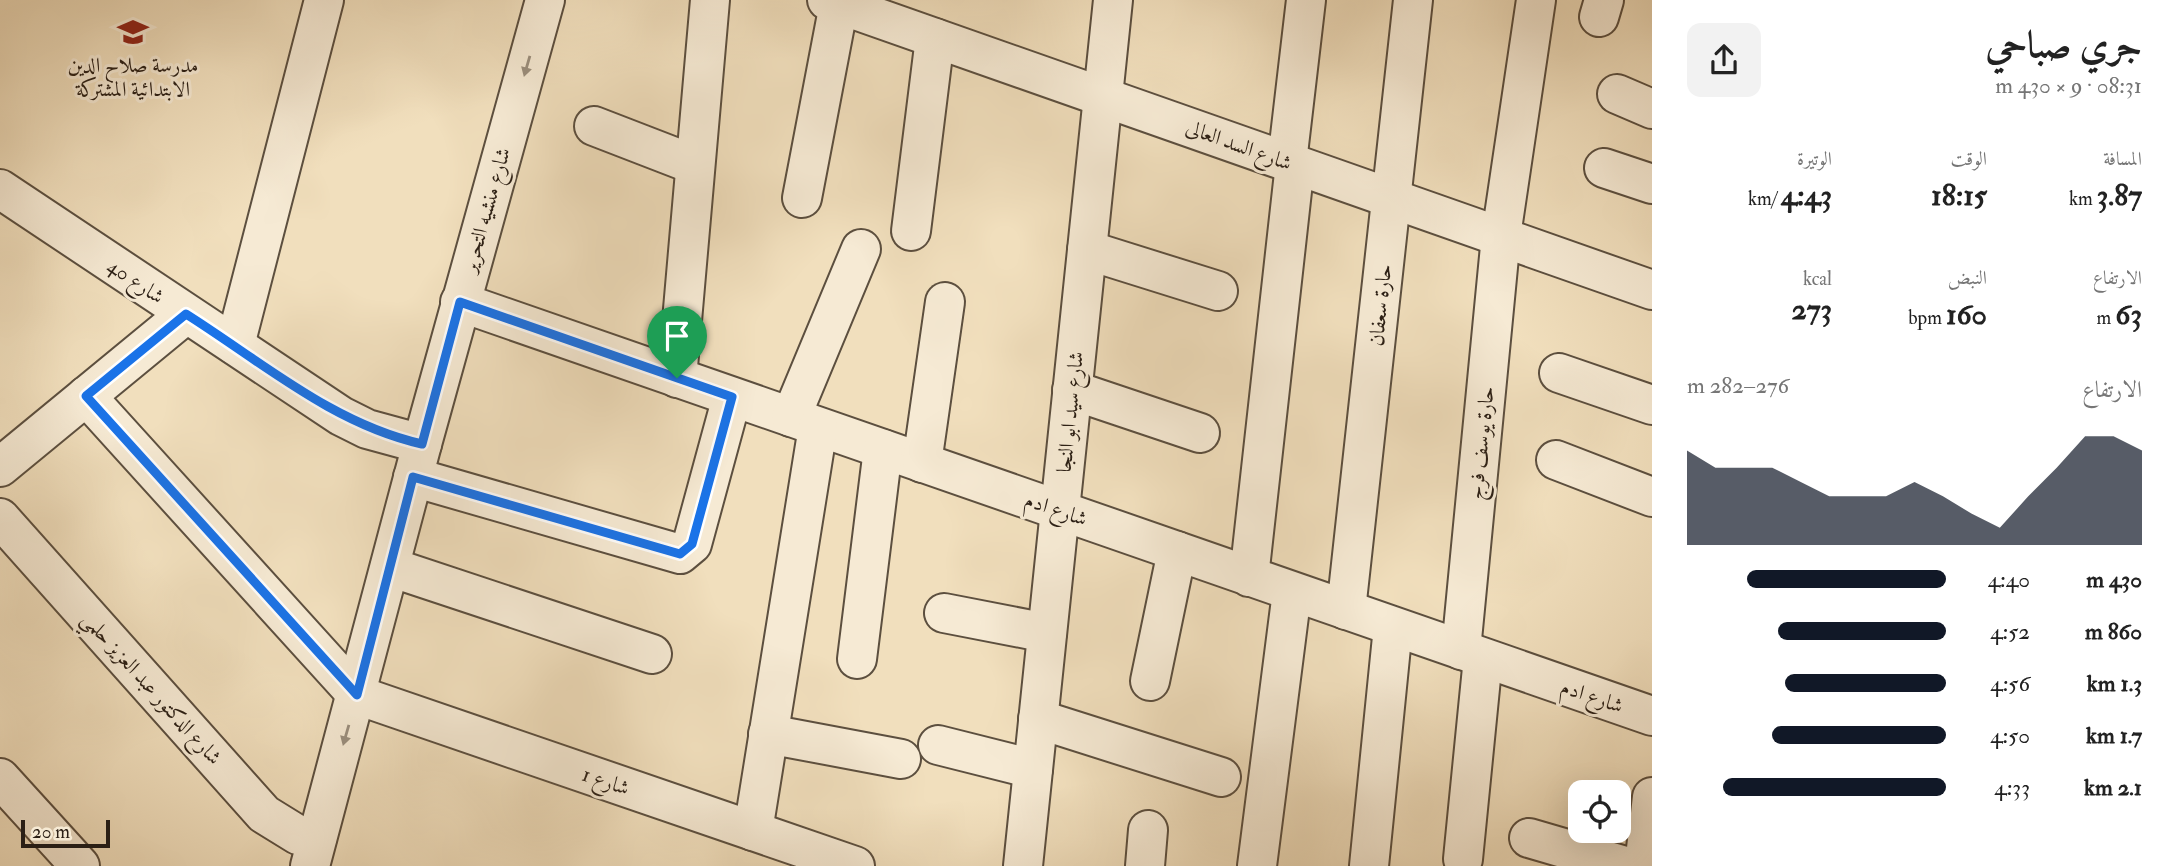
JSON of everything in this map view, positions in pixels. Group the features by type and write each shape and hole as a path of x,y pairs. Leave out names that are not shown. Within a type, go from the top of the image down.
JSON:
{"street":[{"path":"235,345 324,0"},
{"name":"شارع منشيه التحرير","path":"314,852 460,302 545,0"},
{"path":"677,378 710,0"},
{"name":"شارع سيد ابو النجا","path":"1023,866 1113,0"},
{"path":"1250,577 1306,0"},
{"name":"حارة سعفان","path":"1346,610 1413,0"},
{"name":"حارة يوسف فرج","path":"1462,859 1472,654 1501,236 1536,0"},
{"path":"802,198 833,2"},
{"name":"شارع السد العالى","path":"833,2 1652,290"},
{"path":"911,231 935,38"},
{"path":"1618,94 1652,109"},
{"path":"594,126 695,165"},
{"path":"1604,169 1652,184"},
{"name":"شارع 40","path":"6,201 235,345 341,416 376,432 417,461 680,554 692,544 732,397"},
{"path":"753,831 768,734 804,422 861,249"},
{"path":"1087,250 1218,291"},
{"name":"شارع ادم","path":"460,302 1652,716"},
{"path":"922,463 945,302"},
{"path":"0,467 186,314"},
{"path":"1559,373 1652,405"},
{"path":"1072,390 1200,433"},
{"path":"86,396 357,695"},
{"path":"857,659 883,449"},
{"path":"1556,460 1652,497"},
{"name":"شارع الدكتور عبد العزيز حلمي","path":"0,518 264,814 298,835 314,852"},
{"path":"1150,681 1177,551"},
{"path":"390,567 652,654"},
{"path":"1257,866 1292,592"},
{"path":"944,613 1047,633"},
{"path":"1368,866 1393,627"},
{"name":"شارع 1","path":"357,695 855,866"},
{"path":"1038,719 1221,777"},
{"path":"768,734 901,759"},
{"path":"938,745 1033,769"},
{"path":"0,778 80,866"},
{"path":"1644,866 1652,797"},
{"path":"1529,838 1625,866"}],"place":[{"name":"مدرسة صلاح الدين الابتدائية المشتركة","path":"133,32"}],"route":[{"path":"460,302 677,378 732,397 689,548 680,554 674,554 413,477 357,695 86,396 186,314 341,416 367,429 422,444 460,302"}]}
